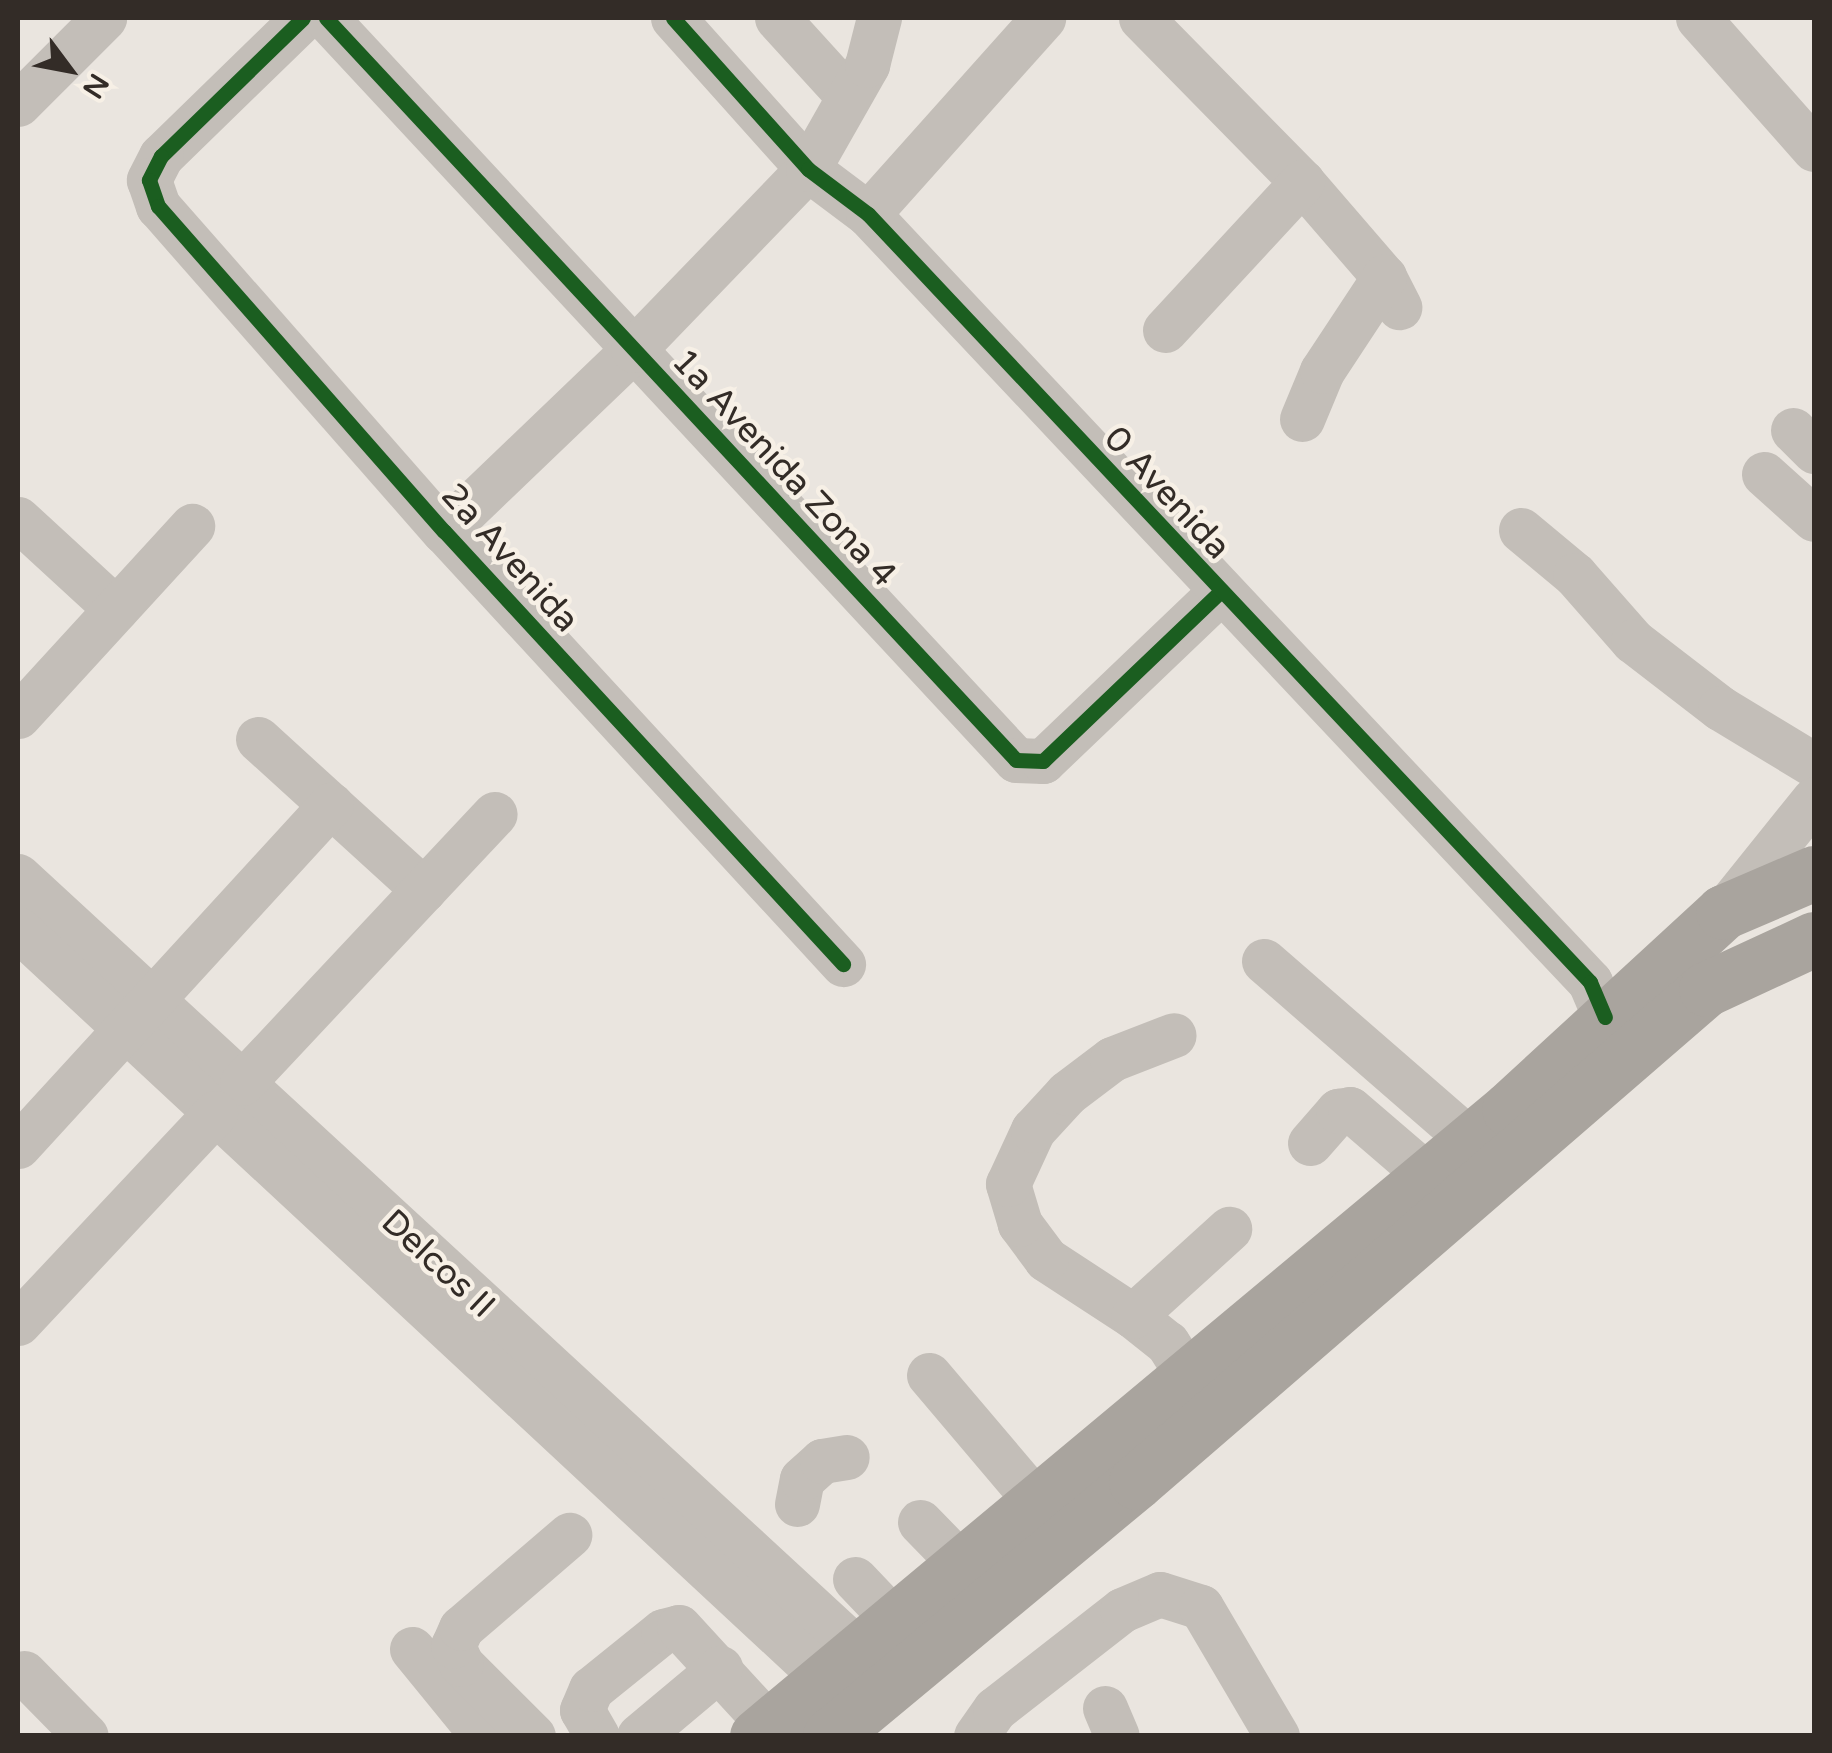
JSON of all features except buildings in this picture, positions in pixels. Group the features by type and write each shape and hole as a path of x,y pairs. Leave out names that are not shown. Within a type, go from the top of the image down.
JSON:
{"highway":[{"path":"830,1736 867,1674 962,1565 1471,1141 1723,912 1814,873"},
{"path":"763,1730 867,1674 1136,1482 1706,990 1814,940"}],"street":[{"path":"23,87 104,18"},
{"name":"1a Avenida Zona 4","path":"326,18 1016,760 1043,761 1219,593"},
{"name":"0 Avenida","path":"673,18 808,169 868,214 1219,593 1590,982 1605,1017"},
{"path":"777,18 847,96"},
{"path":"444,530 633,350 808,169 867,64 879,18"},
{"path":"868,214 1043,18"},
{"path":"1141,18 1302,182 1392,292 1322,371 1302,419"},
{"path":"1698,18 1814,149"},
{"name":"2a Avenida","path":"284,24 161,156 149,180 158,206 444,530 843,964"},
{"path":"1165,330 1302,182"},
{"path":"1764,474 1814,520"},
{"path":"20,525 116,609"},
{"path":"18,716 192,526"},
{"path":"1521,530 1575,575 1632,641 1720,708 1814,765"},
{"path":"258,739 424,890"},
{"path":"1723,912 1781,848 1814,799"},
{"path":"18,1146 331,805"},
{"path":"24,1302 228,1098 494,814"},
{"name":"Delcos II","path":"18,876 138,1015 867,1674"},
{"name":"Delcos II","path":"18,930 138,1015"},
{"path":"1264,961 1471,1141"},
{"path":"1174,1035 1112,1059 1067,1093 1032,1130 1008,1184 1020,1224 1046,1259 1167,1343 1188,1376"},
{"path":"1310,1143 1338,1111 1350,1109 1428,1176"},
{"path":"1133,1316 1230,1229"},
{"path":"929,1375 1036,1501"},
{"path":"797,1504 802,1480 822,1461 847,1457"},
{"path":"920,1522 962,1565"},
{"path":"533,1736 461,1664 453,1646 461,1628 569,1535"},
{"path":"854,1579 867,1674"},
{"path":"976,1736 995,1710 1122,1610 1160,1594 1200,1607 1277,1736"},
{"path":"597,1736 582,1710 591,1689 663,1631 679,1627 720,1668 763,1730"},
{"path":"412,1649 483,1736"},
{"path":"640,1736 720,1668"},
{"path":"24,1673 86,1736"}],"cycle path":[{"path":"303,18 161,156 149,180 158,206 444,531 843,964"},
{"path":"326,18 1016,760 1043,761 1219,593"},
{"path":"673,18 808,169 868,214 1590,982 1605,1017"}]}
